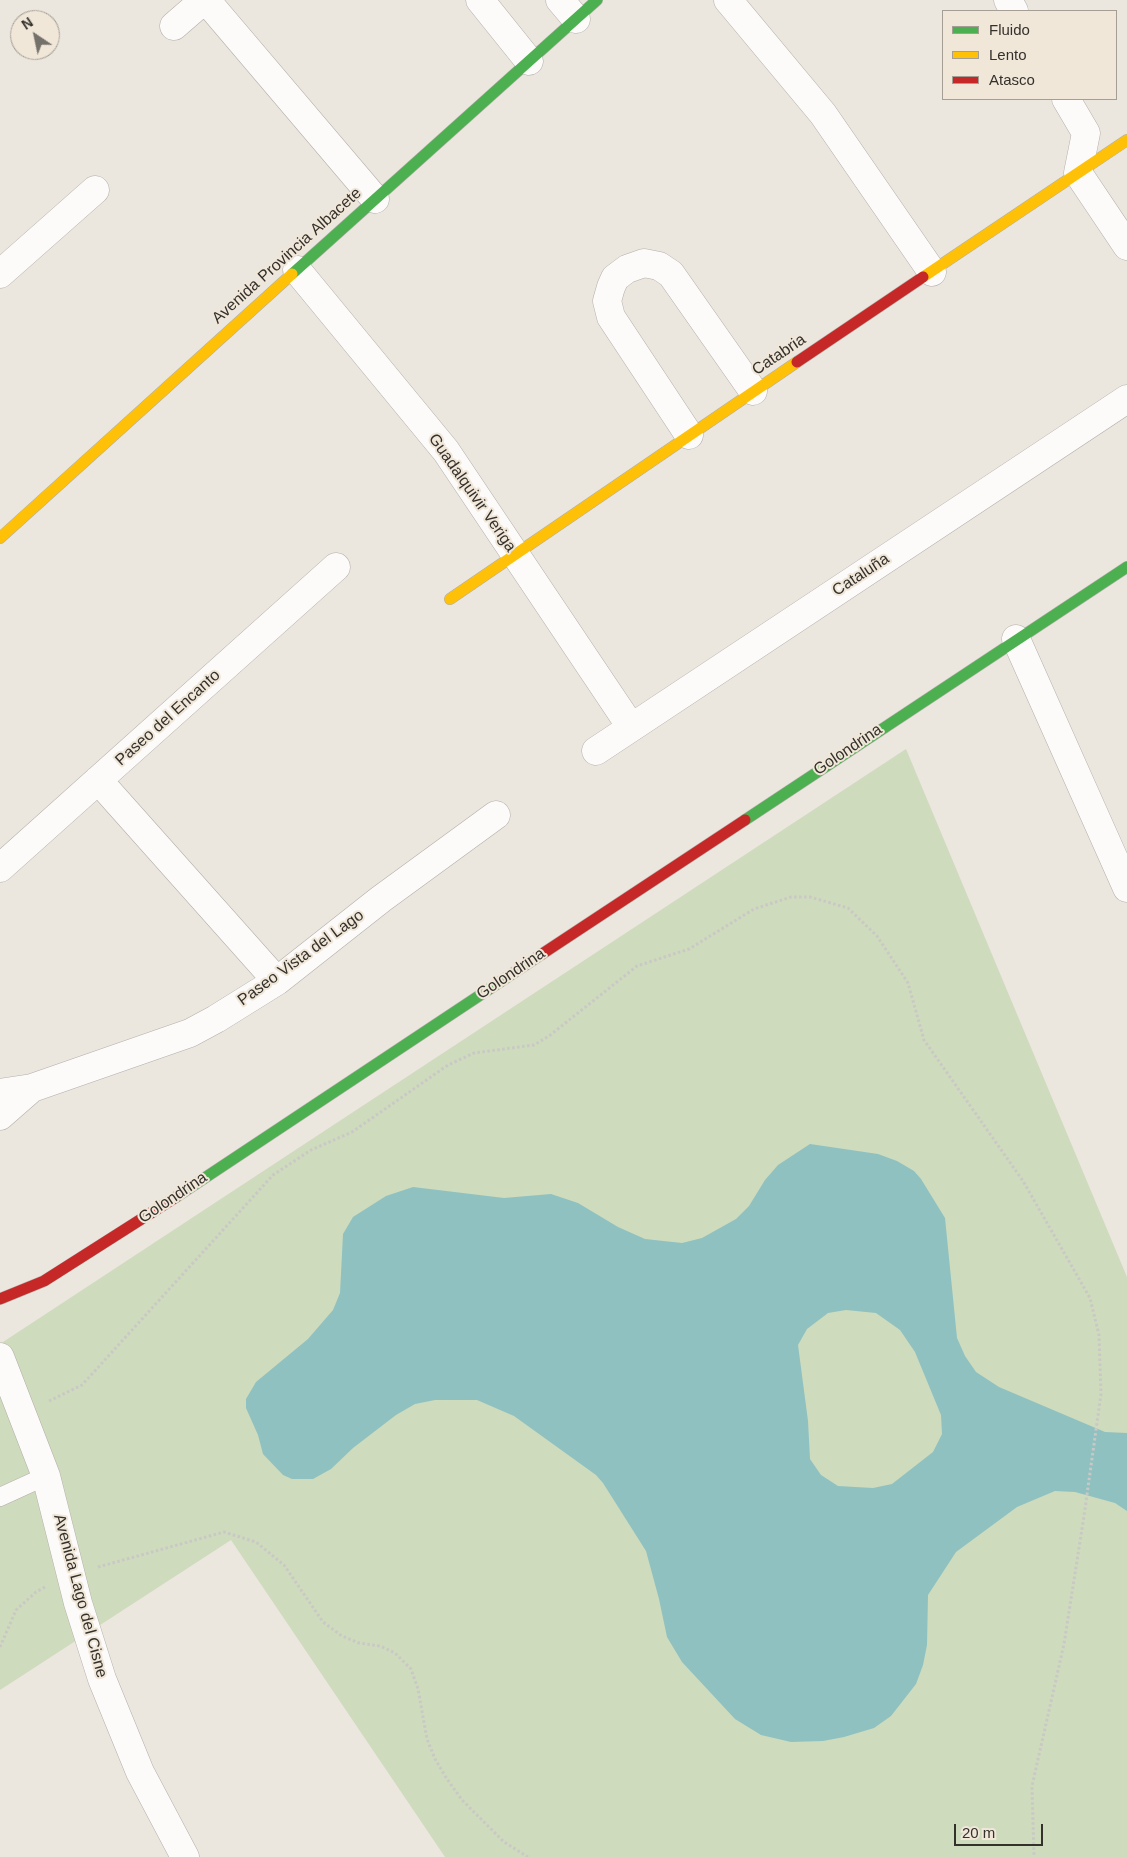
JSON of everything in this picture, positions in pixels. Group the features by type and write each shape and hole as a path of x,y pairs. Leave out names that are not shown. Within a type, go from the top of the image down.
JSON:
{"street":[{"path":"174,26 205,0 375,198"},
{"path":"480,0 529,61"},
{"name":"Avenida Provincia Albacete","path":"0,538 529,61 568,9 597,0"},
{"path":"728,0 824,114 932,272"},
{"path":"1067,100 1086,133 1078,173 1127,246"},
{"path":"1086,133 1126,143"},
{"name":"Catabria","path":"450,599 753,391 1078,173 1126,143"},
{"path":"0,274 95,190"},
{"path":"689,435 611,317 607,301 611,287 615,278 627,269 644,263 659,266 671,274 753,391"},
{"name":"Guadalquivir Veriga","path":"297,270 446,451 631,727"},
{"name":"Cataluña","path":"596,751 1127,400"},
{"name":"Paseo del Encanto","path":"0,868 336,567"},
{"name":"Golondrina","path":"0,1299 44,1281 110,1240 1127,567"},
{"path":"1016,639 1127,888"},
{"path":"98,780 277,980"},
{"name":"Paseo Vista del Lago","path":"0,1093 32,1088 190,1033 216,1019 277,980 380,899 496,815"},
{"name":"Paseo Vista del Lago","path":"0,1116 32,1088"},
{"name":"Avenida Lago del Cisne","path":"0,1357 46,1476 78,1603 102,1679 140,1772 185,1857"}],"lane":[{"path":"0,1497 46,1476"}],"path":[{"path":"21,1413 82,1385 272,1175 311,1150 352,1132 448,1065 474,1053 534,1044 550,1036 637,966 689,949 754,910 790,898 800,897 810,897 848,908 877,936 908,983 924,1040 1023,1181 1090,1298 1100,1335 1101,1394 1084,1516 1064,1644 1032,1786 1034,1857"},
{"path":"0,1647 16,1610 36,1592 71,1574 224,1532 256,1542 284,1565 324,1622 342,1636 359,1643 380,1646 395,1653 410,1669 418,1688 427,1739 447,1779 462,1800 504,1842 528,1857"}],"green space":[{"path":"906,749 1127,1277 1127,1857 445,1857 231,1540 0,1690 0,1344"}],"water":[{"path":"810,1144 878,1154 897,1161 914,1171 945,1218 957,1338 965,1356 976,1372 999,1387 1105,1432 1127,1433 1127,1511 1115,1503 1075,1492 1055,1491 1017,1507 956,1552 928,1595 927,1645 923,1665 916,1684 891,1716 874,1728 823,1741 791,1742 761,1735 735,1719 682,1662 667,1637 646,1551 603,1483 596,1475 514,1416 477,1400 435,1400 415,1404 396,1415 353,1448 331,1469 313,1479 292,1479 283,1475 263,1454 258,1435 246,1408 246,1399 256,1382 308,1339 333,1310 340,1293 343,1234 353,1217 386,1196 413,1187 504,1198 551,1194 578,1203 618,1227 645,1239 682,1243 702,1238 736,1219 749,1206 765,1180 778,1165","holes":["846,1310 876,1313 900,1330 915,1352 941,1415 942,1434 933,1452 892,1484 873,1488 838,1486 821,1475 810,1459 808,1421 798,1345 807,1329 828,1313"]}],"traffic: fast":[{"path":"292,274 597,0"},
{"path":"745,820 1127,567"},
{"path":"176,1197 542,954"}],"traffic: slow":[{"path":"923,277 1127,140"},
{"path":"0,538 292,274"},
{"path":"450,599 797,362"}],"traffic: jam":[{"path":"797,362 923,277"},
{"path":"542,954 745,820"},
{"path":"0,1299 44,1281 176,1197"}]}
